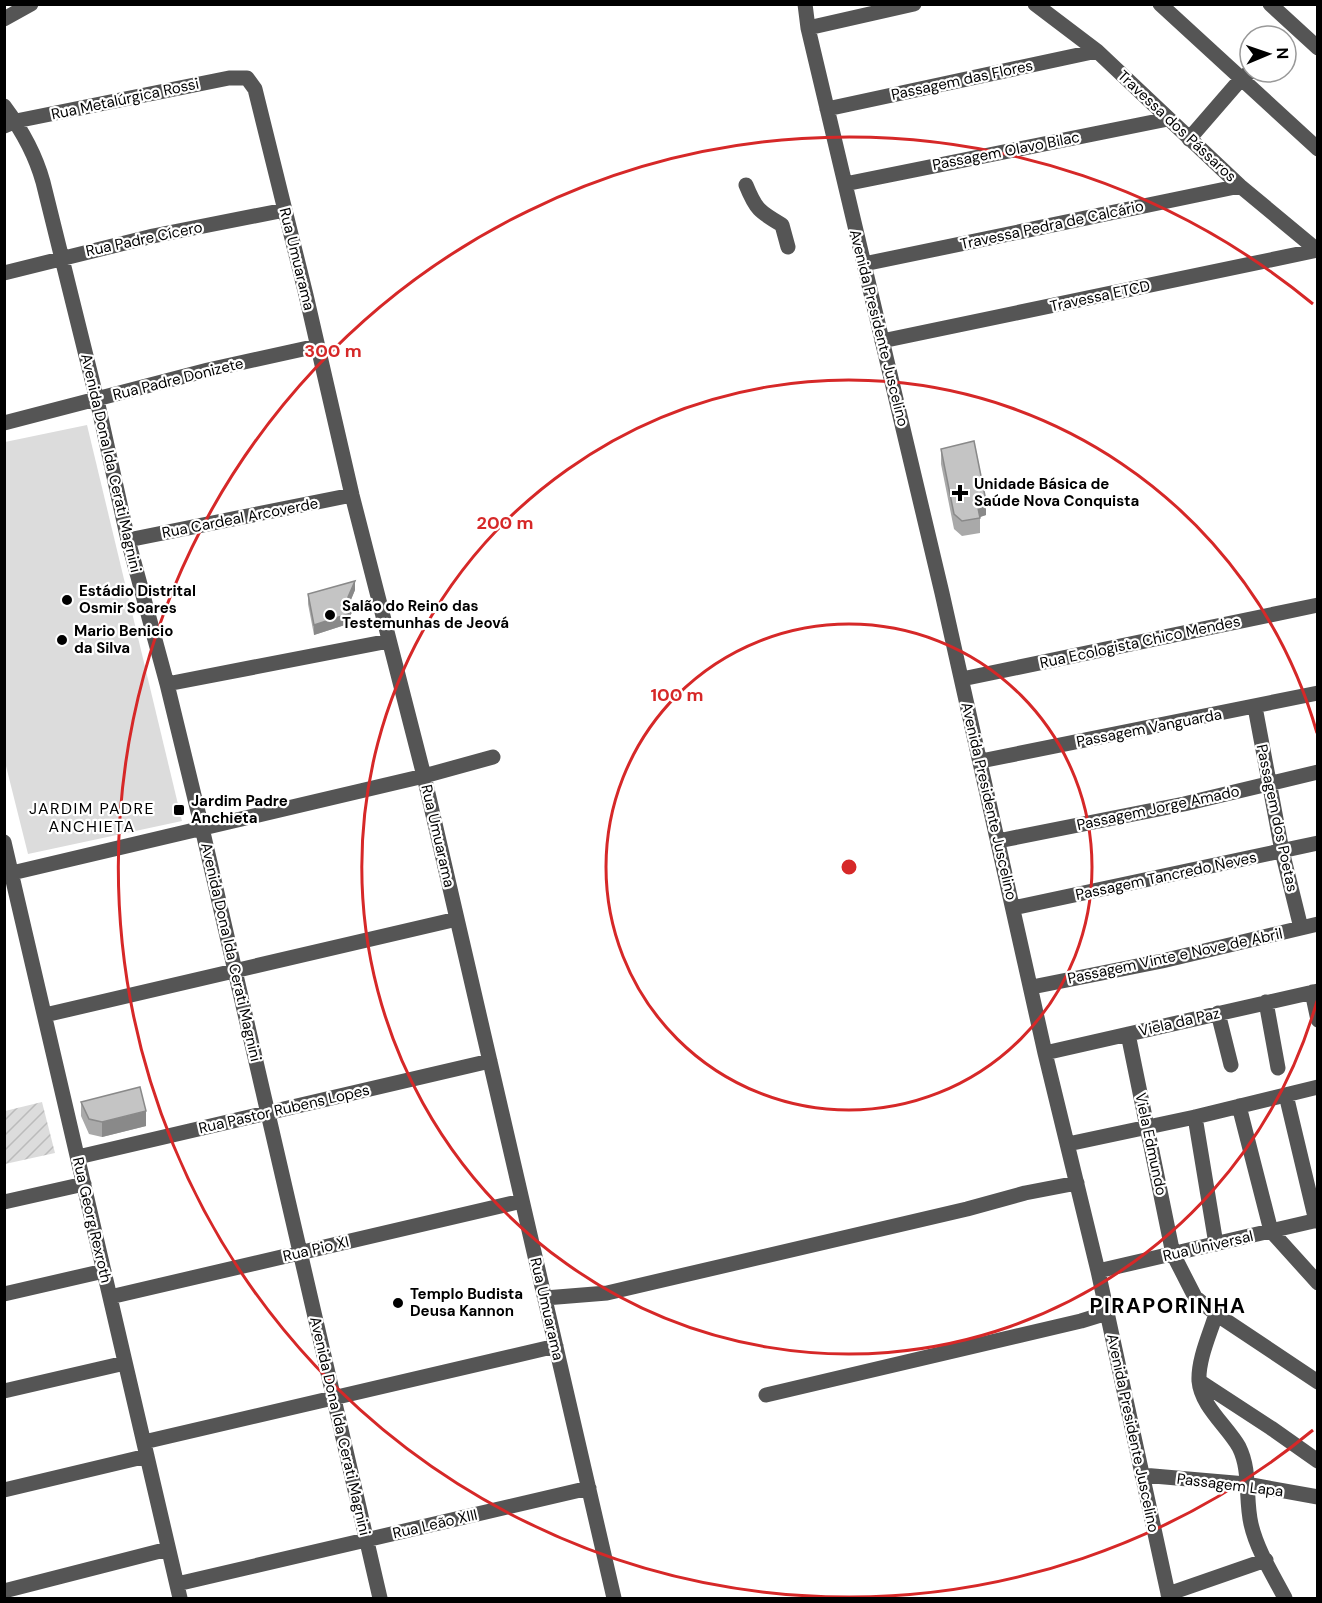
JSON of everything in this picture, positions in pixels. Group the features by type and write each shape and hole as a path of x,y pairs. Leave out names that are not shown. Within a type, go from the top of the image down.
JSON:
{"street":[{"path":"4,19 31,4"},
{"name":"Avenida Presidente Juscelino","path":"805,4 808,28 981,761 1045,1053 1098,1271 1168,1596"},
{"path":"808,28 914,4"},
{"name":"Travessa dos Pássaros","path":"1035,4 1097,51 1240,186 1317,250"},
{"path":"1160,4 1238,69"},
{"path":"1270,4 1284,24"},
{"path":"1298,37 1317,48"},
{"name":"Passagem das Flores","path":"827,108 1097,51"},
{"name":"Rua Metalúrgica Rossi","path":"10,124 229,78 247,78"},
{"name":"Rua Umuarama","path":"247,78 255,89 352,495 424,776 614,1599"},
{"path":"1189,139 1238,83"},
{"path":"1254,84 1317,149"},
{"name":"Avenida Dona Ida Cerati Magnini","path":"4,106 10,124 36,158 97,400 128,540 167,684 202,828 380,1599"},
{"name":"Passagem Olavo Bilac","path":"845,184 1168,119"},
{"path":"746,185 759,211 782,225 788,248"},
{"name":"Travessa Pedra de Calcário","path":"864,264 1240,186"},
{"name":"Rua Padre Cícero","path":"4,273 153,236 285,210"},
{"name":"Travessa ETCD","path":"882,341 1317,250"},
{"name":"Rua Padre Donizete","path":"4,423 208,370 317,346"},
{"name":"Rua Cardeal Arcoverde","path":"128,540 352,495"},
{"name":"Rua Ecologista Chico Mendes","path":"962,680 1317,605"},
{"path":"167,684 389,641"},
{"name":"Passagem Vanguarda","path":"981,761 1317,693"},
{"name":"Passagem dos Poetas","path":"1255,707 1282,851 1301,928"},
{"path":"12,873 424,776 493,757"},
{"name":"Passagem Jorge Amado","path":"998,841 1184,804 1317,772"},
{"name":"Rua Georg Rexroth","path":"4,842 12,873 11,900 45,1016 178,1592"},
{"name":"Passagem Tancredo Neves","path":"1013,908 1317,843"},
{"path":"45,1016 457,919"},
{"name":"Passagem Vinte e Nove de Abril","path":"1032,987 1162,961 1317,924"},
{"path":"1315,992 1317,1020"},
{"name":"Viela da Paz","path":"1045,1053 1315,992"},
{"path":"1266,1002 1278,1068"},
{"path":"1218,1013 1231,1065"},
{"name":"Viela Edmundo","path":"1128,1034 1173,1254 1194,1297 1317,1382"},
{"name":"Rua Pastor Rubens Lopes","path":"78,1157 490,1061"},
{"path":"1068,1144 1195,1117 1317,1087"},
{"path":"1286,1095 1317,1221"},
{"path":"1239,1106 1272,1231 1317,1283"},
{"path":"1195,1117 1216,1244"},
{"path":"545,1298 607,1293 967,1209 1025,1193 1077,1183"},
{"path":"4,1202 84,1184"},
{"name":"Rua Pio XI","path":"110,1298 522,1201"},
{"name":"Rua Universal","path":"1098,1271 1317,1221"},
{"path":"4,1294 104,1271"},
{"path":"766,1395 1069,1324 1107,1313"},
{"path":"1216,1314 1199,1381 1209,1405 1244,1458 1251,1525 1285,1599"},
{"path":"4,1490 334,1397 555,1346"},
{"path":"4,1391 126,1363"},
{"path":"1199,1381 1317,1461"},
{"name":"Passagem Lapa","path":"1143,1475 1246,1484 1317,1497"},
{"name":"Rua Leão XIII","path":"178,1592 367,1540 589,1488"},
{"path":"4,1591 168,1549"},
{"path":"1168,1596 1266,1560"}],"shaded area":[{"name":"Estádio Distrital Osmir Soares","path":"87,425 182,821 28,854 4,758 5,442"},
{"path":"42,1102 55,1153 5,1164 5,1111"}],"building":[{"name":"Unidade Básica de Saúde Nova Conquista","path":"974,441 986,501 977,503 980,518 962,521 954,514 941,449"},
{"name":"Salão do Reino das Testemunhas de Jeová","path":"355,581 348,597 351,613 314,625 308,594"},
{"path":"140,1087 146,1111 102,1122 89,1119 81,1102"}],"place":[{"name":"Unidade Básica de Saúde Nova Conquista","path":"960,493"},
{"name":"Estádio Distrital Osmir Soares","path":"67,600"},
{"name":"Salão do Reino das Testemunhas de Jeová","path":"330,615"},
{"name":"Mario Benicio da Silva","path":"62,640"},
{"name":"Jardim Padre Anchieta","path":"179,810"},
{"name":"Templo Budista Deusa Kannon","path":"398,1303"}],"district":[{"name":"JARDIM PADRE ANCHIETA","path":"92,817"},
{"name":"PIRAPORINHA","path":"1168,1306"}]}
